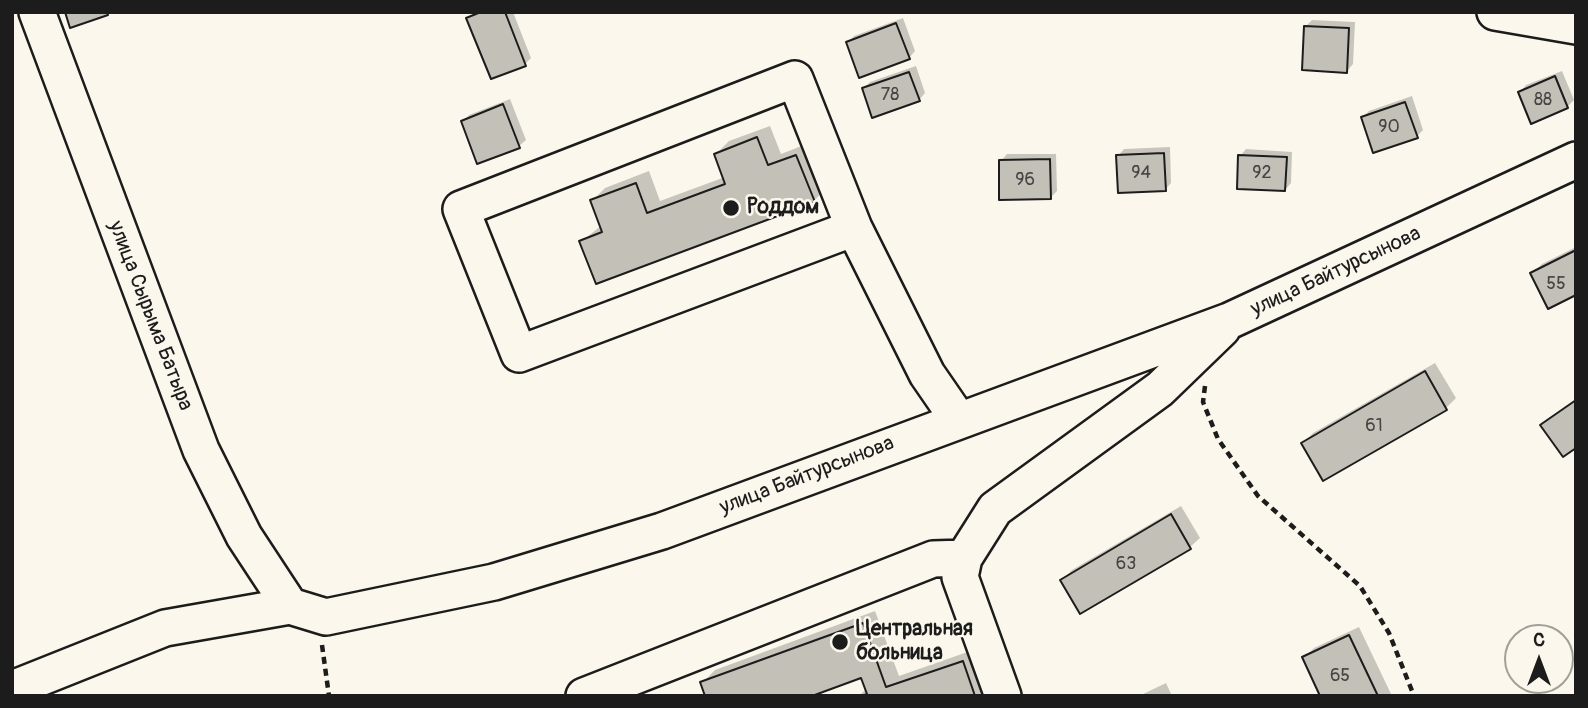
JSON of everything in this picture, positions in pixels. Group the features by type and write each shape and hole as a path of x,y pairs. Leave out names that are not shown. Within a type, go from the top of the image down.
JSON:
{"street":[{"name":"улица Сырыма Батыра","path":"37,12 201,450 244,536 290,606"},
{"path":"1495,12 1576,26"},
{"path":"854,229 519,354 461,209 795,79 854,229 927,374 958,419"},
{"name":"улица Байтурсынова","path":"12,689 165,628 290,606 326,617 494,582 662,531 958,419 1230,321 1576,160"},
{"path":"1003,696 960,577 964,558 995,509 1160,389 1230,321"},
{"path":"584,696 933,559 964,558"}],"path":[{"path":"1206,378 1203,402 1218,439 1258,496 1360,586 1388,633 1414,696"},
{"path":"326,617 322,645 329,696"}],"building":[{"path":"65,12 107,12 108,15 70,28"},
{"path":"481,12 505,12 526,66 491,79 466,18"},
{"path":"896,23 910,59 859,78 846,42"},
{"path":"1304,26 1349,28 1347,73 1302,70"},
{"path":"909,72 920,101 872,118 862,88"},
{"path":"1555,76 1568,108 1531,124 1518,92"},
{"path":"1405,102 1418,138 1373,153 1361,117"},
{"path":"503,104 520,148 477,164 461,121"},
{"name":"Роддом","path":"757,137 768,165 796,155 815,202 596,284 579,241 602,232 590,200 636,183 647,213 725,184 714,154"},
{"path":"1164,153 1166,191 1118,193 1116,155"},
{"path":"1238,155 1287,157 1285,191 1237,189"},
{"path":"1050,159 1051,199 999,200 999,160"},
{"path":"1576,250 1576,295 1548,309 1530,273"},
{"path":"1425,371 1447,410 1323,481 1301,443"},
{"path":"1576,400 1576,448 1563,457 1540,425"},
{"path":"1171,514 1191,549 1080,614 1060,580"},
{"name":"Центральная больница","path":"863,623 886,687 963,661 975,696 862,696 867,694 861,678 812,696 705,696 700,682"},
{"path":"1349,635 1378,696 1320,696 1302,657"}],"place":[{"name":"Роддом","path":"731,208"},
{"name":"Центральная больница","path":"840,642"}]}
